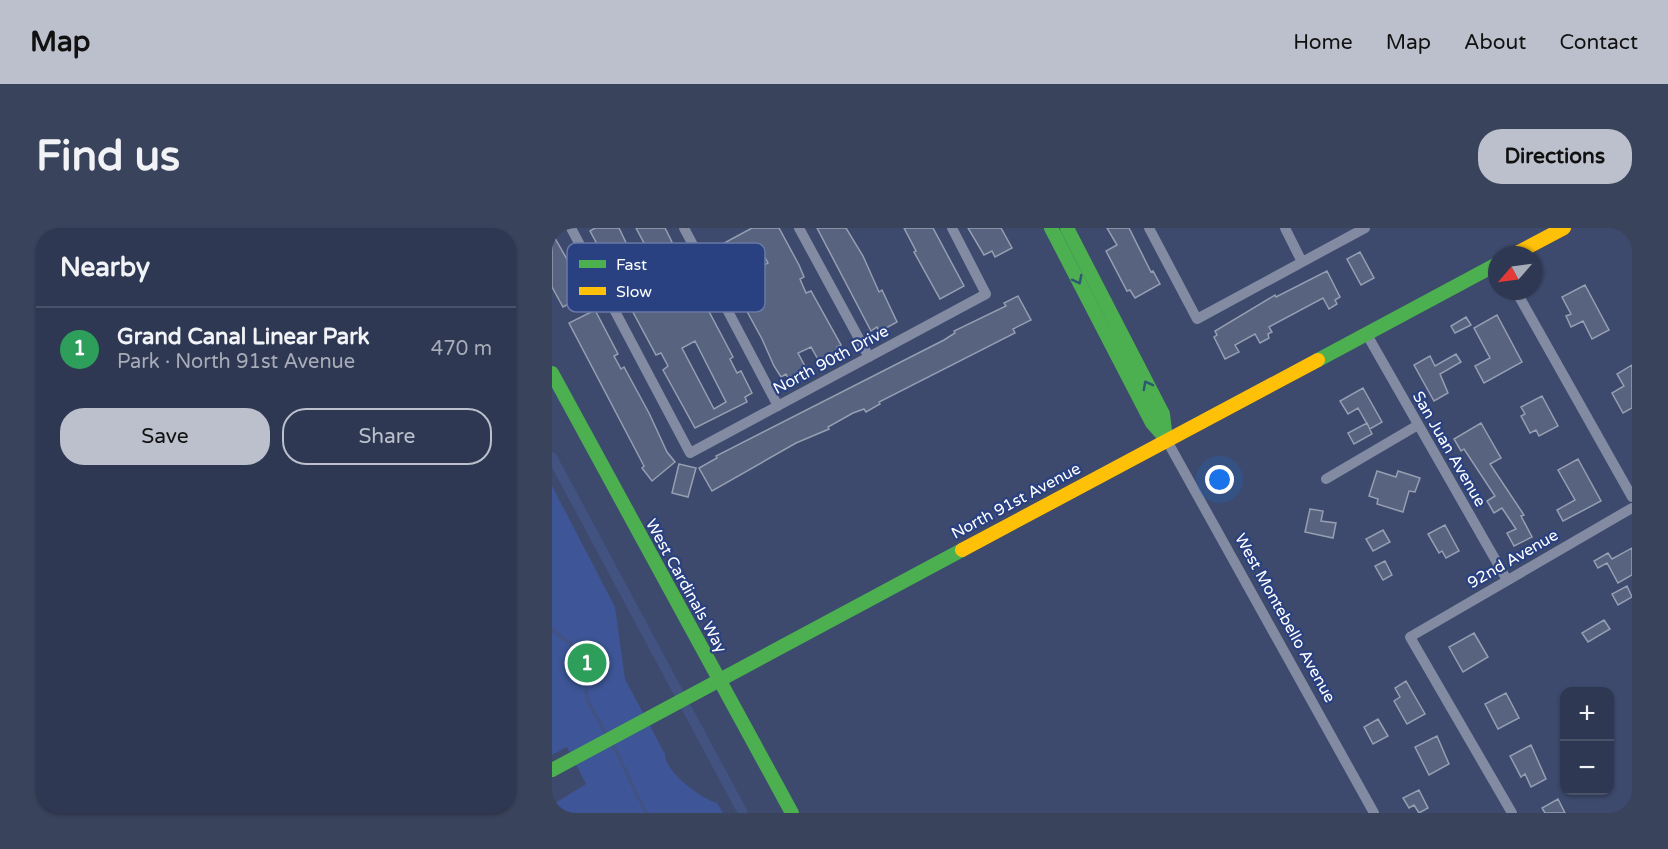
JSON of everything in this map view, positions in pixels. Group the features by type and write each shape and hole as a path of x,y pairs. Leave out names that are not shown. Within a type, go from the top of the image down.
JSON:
{"main road":[{"name":"West Montebello Avenue","path":"1051,228 1152,423 1166,439"},
{"name":"West Montebello Avenue","path":"1067,228 1162,414 1166,439"},
{"path":"1530,246 1564,228"},
{"name":"North 91st Avenue","path":"552,770 1166,439 1488,269"},
{"name":"West Cardinals Way","path":"552,374 792,813"}],"street":[{"name":"North 90th Drive","path":"571,228 579,243"},
{"path":"684,228 692,243"},
{"path":"799,228 868,357"},
{"name":"North 90th Drive","path":"615,312 690,453 986,294 952,228"},
{"path":"1149,228 1197,319 1365,228"},
{"path":"1285,228 1302,262"},
{"path":"1521,300 1632,496"},
{"path":"728,312 778,406"},
{"name":"San Juan Avenue","path":"1366,333 1507,580"},
{"path":"1326,479 1418,425"},
{"name":"West Montebello Avenue","path":"1166,439 1374,813"},
{"name":"92nd Avenue","path":"1512,813 1410,637 1632,508"}],"shaded area":[{"path":"552,486 615,607 625,679 671,769 702,796 717,803 723,813 552,813 552,805 586,784 567,747 552,755"}],"building":[{"path":"595,228 619,228 626,243 597,243 590,231"},
{"path":"636,228 665,228 672,242 644,243"},
{"path":"752,228 779,228 804,277 800,279 806,293 811,291 841,345 837,347 840,352 820,363 811,347 798,353 807,370 789,380 786,374 781,377 747,312 765,312 765,265 768,263 765,258 765,243 724,243"},
{"path":"817,228 846,228 863,256 879,292 882,290 897,322 879,332 877,327 871,331"},
{"path":"904,228 933,228 964,286 940,299 914,252 916,251"},
{"path":"968,228 1001,228 1012,248 995,257 992,251 984,255"},
{"path":"1107,228 1129,228 1151,272 1153,271 1160,284 1135,298 1130,290 1127,291 1106,251 1117,245"},
{"path":"552,233 567,259 567,305 563,307 552,287"},
{"path":"1360,252 1374,278 1361,285 1347,259"},
{"path":"1327,271 1340,297 1335,300 1337,304 1329,309 1323,298 1269,327 1272,332 1268,334 1269,338 1260,343 1255,334 1235,345 1239,352 1225,359 1214,337 1217,335 1215,331 1275,295 1276,297"},
{"path":"1585,285 1609,330 1592,339 1583,321 1571,327 1566,316 1571,314 1562,297"},
{"path":"1018,296 1031,320 1013,329 1015,333 879,402 880,404 866,412 864,409 853,413 828,427 829,429 796,443 712,491 699,468 717,458 716,456 944,340 955,333 954,331 1006,306 1004,303"},
{"path":"591,312 596,312 618,354 614,356 621,369 624,367 667,452 675,462 652,481 642,468 644,466 569,323"},
{"path":"633,312 709,312 733,357 730,359 737,373 741,371 752,393 745,397 747,402 695,428 663,370 668,366 661,353 656,355","holes":["695,341 726,402 714,409 682,348"]},
{"path":"1497,315 1522,362 1484,383 1475,366 1490,358 1474,328"},
{"path":"1466,317 1471,325 1455,333 1451,326"},
{"path":"1456,354 1461,362 1440,374 1448,393 1434,401 1414,365 1430,356 1435,366"},
{"path":"1632,365 1632,408 1623,413 1612,393 1624,386 1617,374"},
{"path":"1363,388 1382,422 1370,429 1358,408 1348,414 1340,401"},
{"path":"1542,396 1558,426 1539,436 1536,430 1530,433 1521,416 1525,414 1521,407"},
{"path":"1367,423 1372,434 1354,444 1348,433"},
{"path":"1481,423 1501,458 1490,464 1524,515 1521,516 1532,537 1514,546 1507,533 1516,529 1502,508 1494,513 1487,501 1495,496 1464,449 1461,451 1454,439"},
{"path":"1578,459 1601,501 1563,521 1557,510 1575,500 1558,470"},
{"path":"679,464 696,468 688,497 672,493"},
{"path":"1377,471 1396,477 1398,471 1420,478 1415,492 1409,491 1403,512 1377,504 1378,499 1369,496"},
{"path":"1310,509 1323,511 1321,521 1336,523 1333,538 1305,532"},
{"path":"1445,525 1459,551 1446,558 1442,551 1439,553 1428,534"},
{"path":"1383,530 1390,542 1373,551 1366,539"},
{"path":"1632,548 1632,575 1618,583 1607,563 1598,568 1594,561 1608,553 1612,559"},
{"path":"1385,561 1392,575 1383,580 1375,566"},
{"path":"1627,586 1632,597 1618,605 1612,594"},
{"path":"1604,620 1610,629 1588,642 1582,633"},
{"path":"1474,633 1488,657 1463,672 1449,647"},
{"path":"1406,681 1425,714 1407,724 1394,701 1400,697 1395,688"},
{"path":"1506,693 1519,718 1498,729 1485,704"},
{"path":"1378,719 1388,736 1373,744 1364,727"},
{"path":"1437,736 1449,764 1429,775 1415,747"},
{"path":"1531,745 1546,779 1531,787 1525,774 1521,777 1510,756"},
{"path":"1419,790 1428,808 1419,813 1414,805 1409,808 1403,798"},
{"path":"1558,799 1565,813 1545,813 1542,808"}],"waterway":[{"path":"552,457 743,813"},
{"path":"552,630 585,655 588,673"},
{"path":"586,691 588,702 607,735"},
{"path":"612,743 646,813"}],"traffic: fast":[{"path":"1051,228 1152,423 1166,439"},
{"path":"1067,228 1163,414 1166,439"},
{"path":"1318,360 1488,269"},
{"path":"552,373 792,813"},
{"path":"552,770 962,550"}],"traffic: slow":[{"path":"1530,246 1564,228"},
{"path":"962,550 1318,360"}],"place":[{"name":"Grand Canal Linear Park","path":"587,663"}]}
